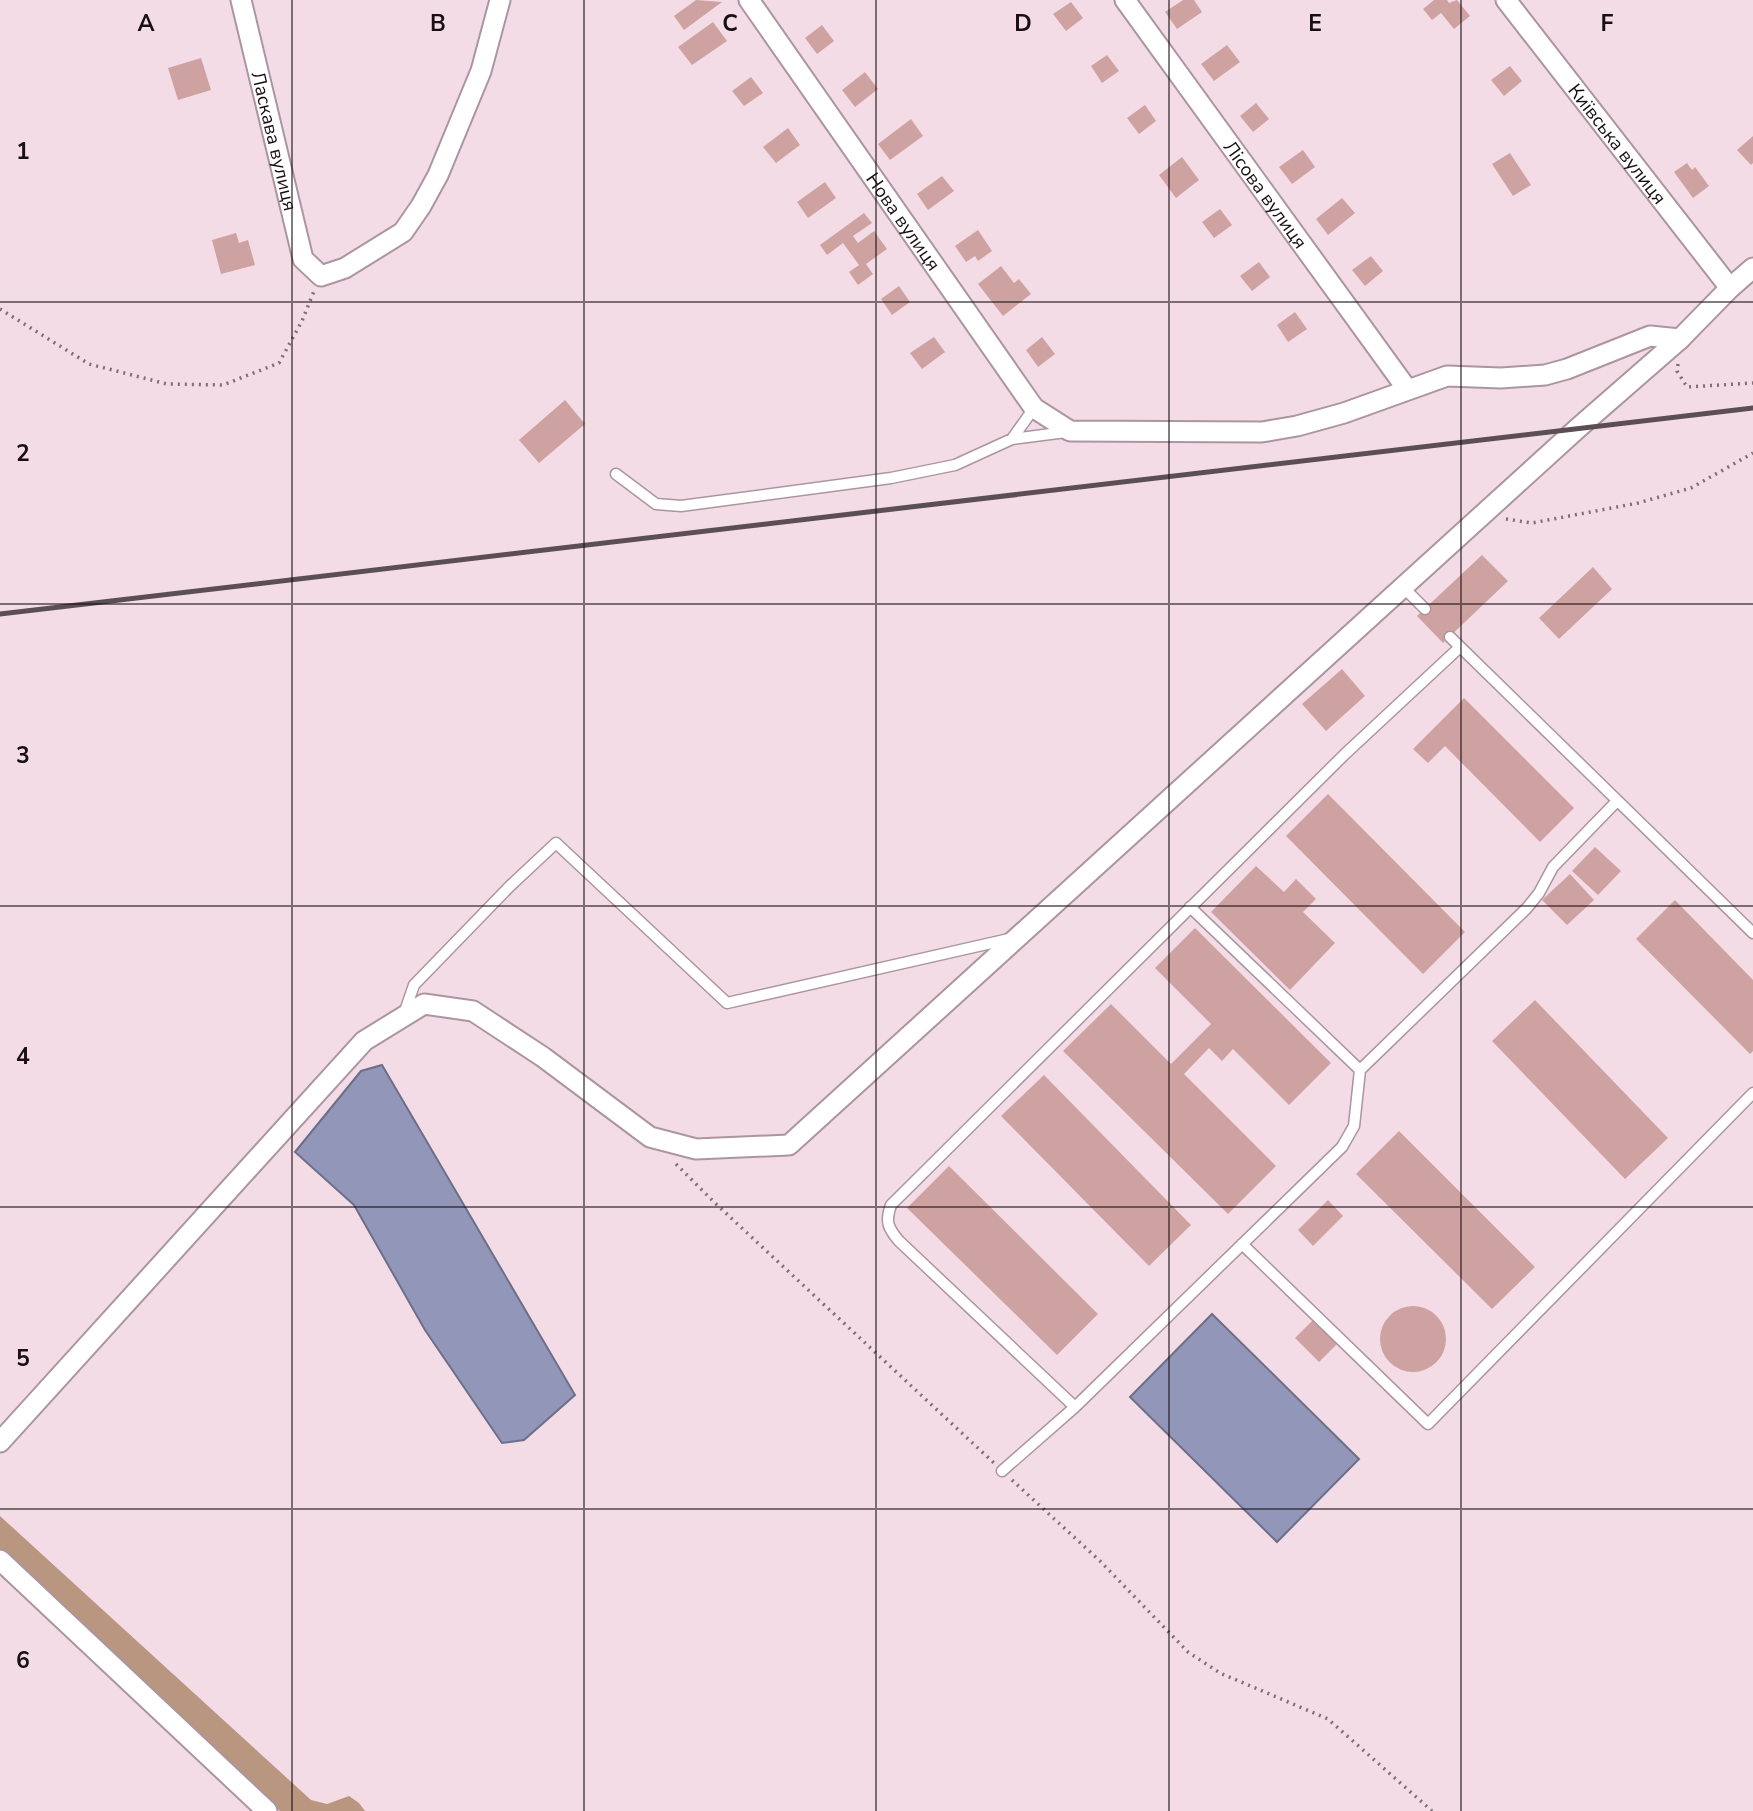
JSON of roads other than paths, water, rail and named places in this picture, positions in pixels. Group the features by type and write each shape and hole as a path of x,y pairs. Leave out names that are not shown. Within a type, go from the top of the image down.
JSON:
{"street":[{"name":"Ласкава вулиця","path":"241,0 303,260 321,276 345,268 403,232 421,206 438,175 481,71 500,0"},
{"name":"Нова вулиця","path":"749,0 1034,408 1070,432"},
{"name":"Лісова вулиця","path":"1125,0 1407,389"},
{"name":"Київська вулиця","path":"1506,0 1730,288"},
{"path":"0,1441 364,1041 425,1004 473,1011 543,1058 650,1137 695,1149 789,1145 1482,514 1680,339 1753,268"},
{"path":"1070,432 1262,432 1344,413 1447,376 1501,378 1545,375 1567,369 1650,335 1680,339"},
{"path":"0,1560 267,1811"}],"lane":[{"path":"1012,439 1034,408"},
{"path":"616,474 656,504 681,506 891,478 955,465 1012,439 1070,432"},
{"path":"1403,587 1424,609"},
{"path":"1450,636 1753,933"},
{"path":"1075,1407 899,1241 888,1228 887,1217 891,1205 1345,754 1460,647"},
{"path":"1002,1471 1075,1407 1342,1147 1354,1126 1360,1070 1527,908 1539,893 1553,867 1617,801"},
{"path":"403,1017 414,985 510,886 556,843 727,1003 1017,937"},
{"path":"1191,907 1360,1070"},
{"path":"1242,1244 1428,1424 1753,1093"}],"water":[{"path":"382,1065 575,1395 524,1440 502,1443 425,1330 354,1205 295,1152 361,1071"},
{"path":"1212,1314 1359,1459 1277,1542 1130,1397"}],"railway":[{"path":"0,614 1753,408"}]}
